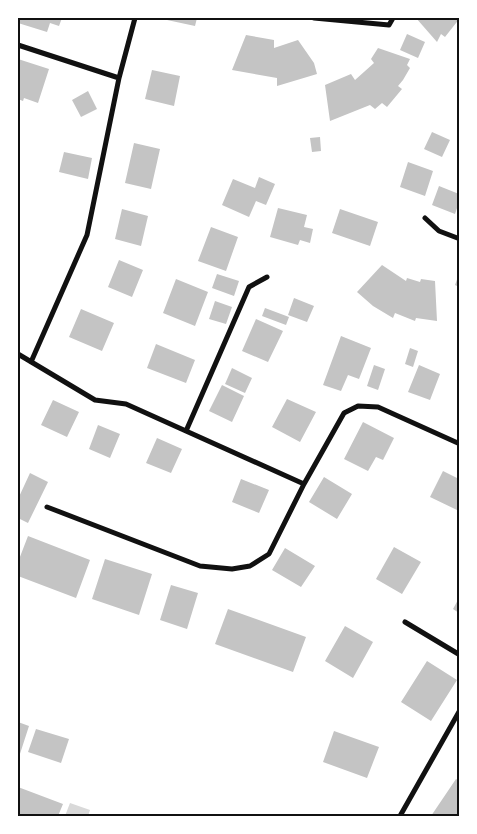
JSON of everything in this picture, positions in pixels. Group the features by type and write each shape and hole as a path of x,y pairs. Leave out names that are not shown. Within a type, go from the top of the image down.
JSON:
{"street":[{"path":"31,362 87,235 120,78 135,18"},
{"path":"314,18 389,25 393,18"},
{"path":"18,44 120,78"},
{"path":"425,218 439,231 460,239"},
{"path":"186,431 249,287 267,277"},
{"path":"18,354 96,400 126,404 304,484"},
{"path":"47,507 200,566 232,569 250,566 269,554 304,484 344,413 358,406 378,407 460,444"},
{"path":"406,622 460,655"},
{"path":"400,816 460,710"}],"shaded area":[{"path":"70,803 90,810 88,816 65,816"}],"building":[{"path":"18,18 62,18 59,26 50,23 47,32 18,23"},
{"path":"168,18 197,18 195,26 167,20"},
{"path":"416,18 460,18 445,37 441,34 437,42"},
{"path":"407,34 425,42 418,58 400,50"},
{"path":"246,35 274,40 274,48 298,40 314,63 317,74 277,86 277,78 232,70"},
{"path":"378,48 410,59 407,65 410,68 398,86 402,89 387,107 382,103 375,109 370,105 330,121 325,85 351,74 355,80 374,63 371,59"},
{"path":"18,59 49,69 38,103 24,98 23,101 18,99"},
{"path":"152,70 180,76 174,106 145,99"},
{"path":"88,91 97,109 81,117 72,100"},
{"path":"432,132 450,140 442,157 424,149"},
{"path":"320,137 321,151 312,152 310,138"},
{"path":"134,143 160,149 151,189 125,183"},
{"path":"64,152 92,158 88,179 59,172"},
{"path":"408,162 433,171 425,196 400,187"},
{"path":"259,177 275,184 266,205 256,201 249,217 222,205 233,179 255,188"},
{"path":"439,186 459,194 459,202 455,214 432,205"},
{"path":"278,208 307,215 304,227 313,229 310,243 300,240 298,245 270,237"},
{"path":"122,209 148,216 141,246 115,239"},
{"path":"340,209 378,222 370,246 332,233"},
{"path":"211,227 238,237 226,271 198,261"},
{"path":"119,260 143,270 132,297 108,287"},
{"path":"382,265 406,281 407,278 420,282 421,279 435,281 437,321 416,318 415,321 395,313 393,318 373,306 357,292"},
{"path":"217,274 239,281 234,296 212,288"},
{"path":"459,274 459,287 455,285"},
{"path":"176,279 208,292 195,326 163,313"},
{"path":"294,298 314,306 307,322 288,315"},
{"path":"215,301 232,307 226,324 209,319"},
{"path":"265,308 289,317 286,325 262,316"},
{"path":"81,309 114,323 102,351 69,337"},
{"path":"256,319 283,331 268,362 242,351"},
{"path":"341,336 371,348 359,379 348,375 341,391 323,385"},
{"path":"156,344 195,360 186,383 147,368"},
{"path":"410,348 418,351 413,367 405,364"},
{"path":"374,365 385,369 378,390 367,386"},
{"path":"419,365 440,374 430,400 408,392"},
{"path":"232,368 252,378 245,393 225,384"},
{"path":"222,385 244,396 232,422 209,411"},
{"path":"287,399 316,412 300,442 272,427"},
{"path":"53,400 79,412 67,437 41,425"},
{"path":"363,422 394,438 383,460 376,457 368,471 344,459"},
{"path":"98,425 120,434 110,458 89,449"},
{"path":"157,438 182,449 171,473 146,463"},
{"path":"443,471 459,479 459,504 457,510 430,497"},
{"path":"30,473 48,482 28,523 18,518 18,499"},
{"path":"324,477 352,494 337,519 309,502"},
{"path":"241,479 269,490 259,513 232,502"},
{"path":"28,536 90,560 76,598 18,576 18,562"},
{"path":"394,547 421,562 402,594 376,579"},
{"path":"285,548 315,566 301,587 272,570"},
{"path":"105,559 152,574 139,615 92,599"},
{"path":"171,585 198,593 187,629 160,620"},
{"path":"459,598 459,613 453,609"},
{"path":"228,609 306,637 293,672 215,644"},
{"path":"345,626 373,642 353,678 325,661"},
{"path":"427,661 457,680 431,721 401,702"},
{"path":"18,722 29,726 18,760"},
{"path":"36,729 69,739 61,763 28,752"},
{"path":"334,731 379,747 367,778 323,762"},
{"path":"456,779 459,781 459,816 431,816"},
{"path":"18,787 63,804 58,816 18,816"}]}
